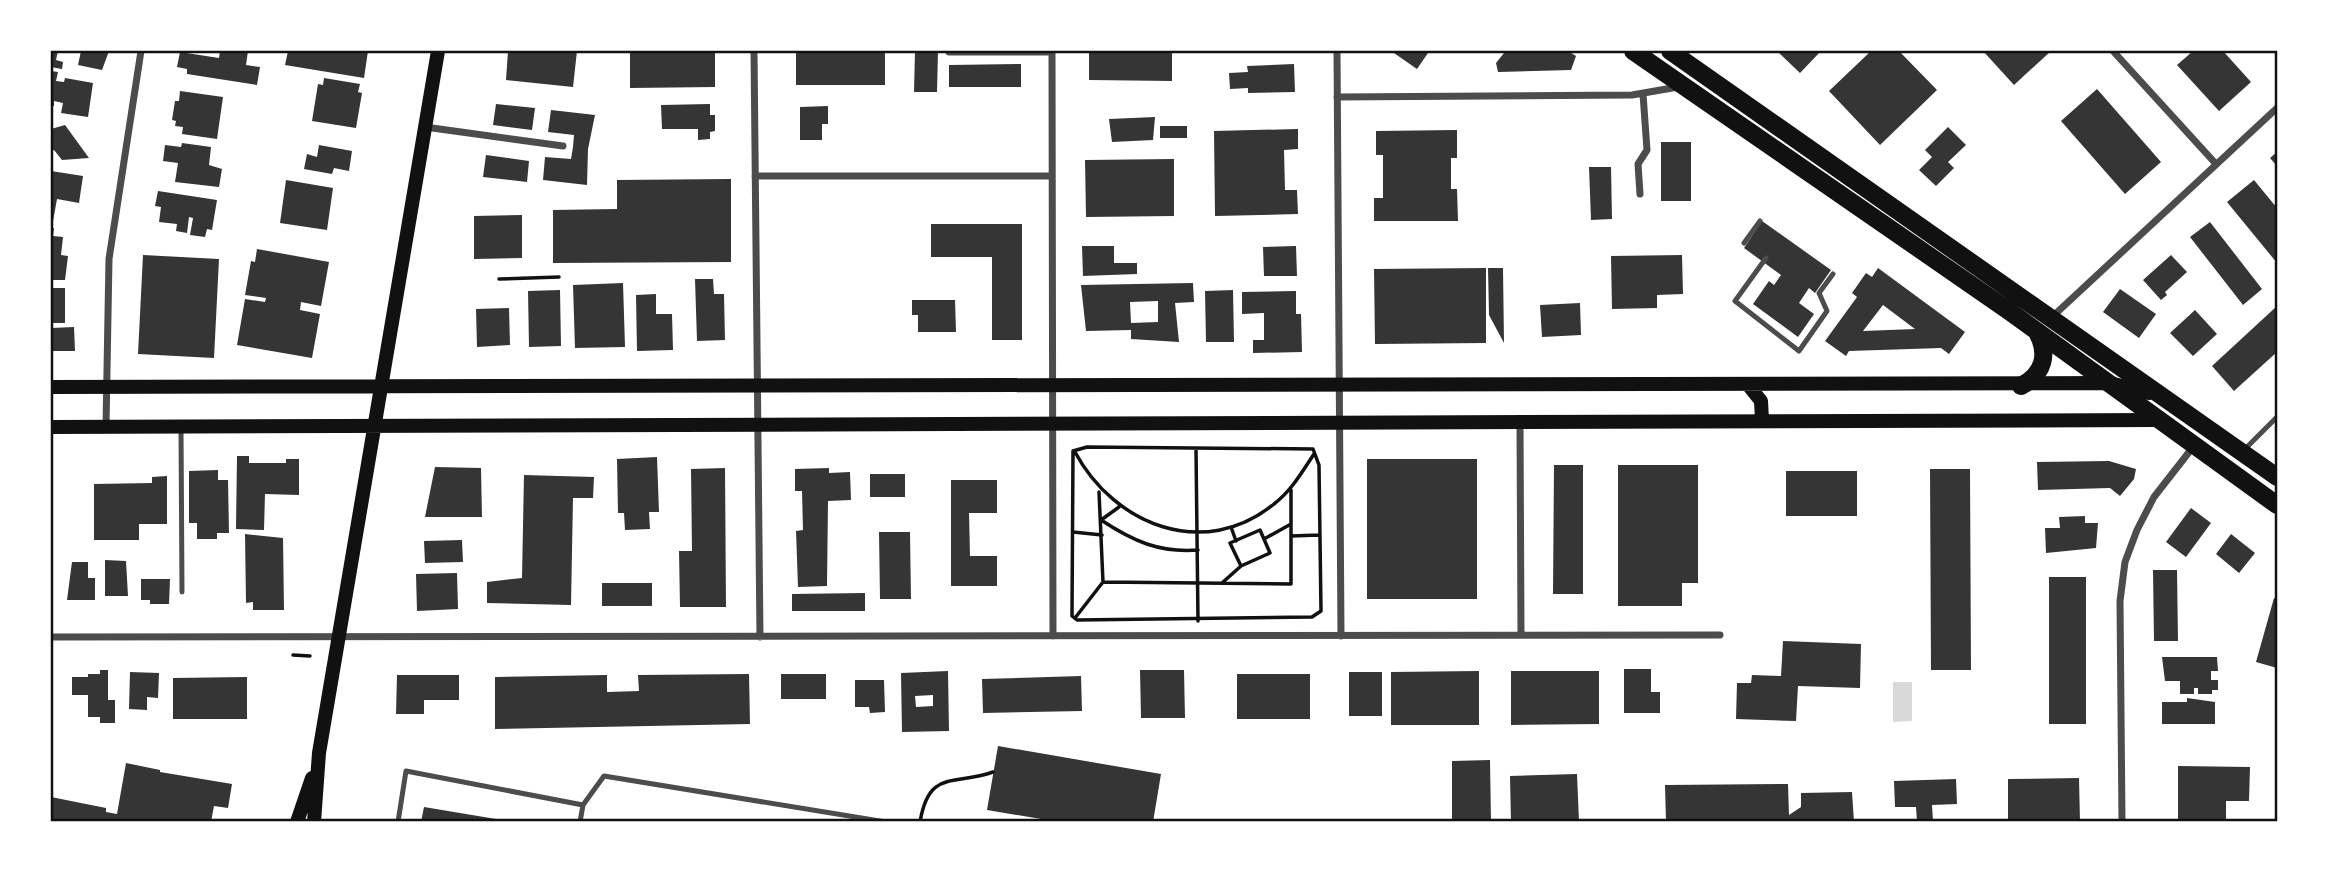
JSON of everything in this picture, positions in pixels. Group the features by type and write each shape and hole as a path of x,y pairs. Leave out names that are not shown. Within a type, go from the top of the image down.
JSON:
{"main road":[{"path":"314,822 319,753 438,51"},
{"path":"1633,51 2009,311 2277,505"},
{"path":"1670,51 2277,477"},
{"path":"2009,311 2034,321 2052,317"},
{"path":"2021,386 2031,381 2043,364 2042,342 2037,332"},
{"path":"51,387 2021,386 2110,383 2135,387 2172,404"},
{"path":"1749,386 1761,401 1762,420"},
{"path":"51,427 2157,420"},
{"path":"297,822 319,753"}],"street":[{"path":"106,426 108,259 141,51"},
{"path":"754,51 760,637"},
{"path":"949,52 1052,51 1053,636"},
{"path":"1336,51 1341,636"},
{"path":"2113,51 2217,164"},
{"path":"1337,97 1643,94 1684,86"},
{"path":"1640,194 1638,164 1647,150 1643,94"},
{"path":"2052,317 2277,108"},
{"path":"425,127 563,146"},
{"path":"755,176 1052,176"},
{"path":"1520,422 1521,635"},
{"path":"2122,822 2120,601 2124,562 2154,497 2194,446"},
{"path":"51,636 340,638 1720,635"}],"lane":[{"path":"1744,243 1760,221"},
{"path":"1766,258 1735,301 1799,351 1827,311 1819,292 1833,274"},
{"path":"2241,452 2277,417"},
{"path":"181,425 182,592"},
{"path":"398,822 405,771 583,805"},
{"path":"580,822 583,805 604,776 886,822"}],"path":[{"path":"499,279 559,277"},
{"path":"1087,447 1313,449 1319,465 1321,611 1317,615 1198,621 1075,618 1072,616 1073,451 1087,447"},
{"path":"1196,449 1198,621"},
{"path":"1075,452 1099,489 1119,507 1143,521 1170,529 1197,532 1231,527 1253,518 1291,489 1314,454"},
{"path":"1075,618 1103,582 1099,489"},
{"path":"1103,582 1291,584 1291,489"},
{"path":"1101,520 1119,507"},
{"path":"1101,520 1148,547 1174,551 1198,550"},
{"path":"1264,539 1291,524"},
{"path":"1231,527 1236,541"},
{"path":"1221,584 1241,566 1270,553 1260,530 1230,543 1241,566"},
{"path":"1073,532 1102,535"},
{"path":"1291,536 1318,535"},
{"path":"293,655 310,656"},
{"path":"920,822 924,798 938,785 993,772"}],"shaded area":[{"path":"1893,682 1912,682 1912,721 1893,722"}],"building":[{"path":"51,51 58,51 56,60 63,62 62,69 51,67"},
{"path":"81,51 109,51 102,70 78,65"},
{"path":"220,51 248,51 246,65 260,67 257,85 187,74 187,69 177,67 180,52 219,58"},
{"path":"288,51 368,51 364,78 285,65"},
{"path":"508,51 577,51 573,87 506,80"},
{"path":"630,51 715,51 715,87 630,88"},
{"path":"796,51 885,51 885,85 796,85"},
{"path":"915,51 938,51 937,92 914,92"},
{"path":"1089,51 1172,51 1172,81 1089,80"},
{"path":"1391,51 1425,51 1428,53 1417,69"},
{"path":"1501,51 1568,51 1576,56 1571,70 1498,72 1496,63 1504,53"},
{"path":"1777,51 1821,51 1800,73"},
{"path":"1871,51 1899,51 1937,90 1880,145 1829,91"},
{"path":"1983,51 2051,51 2014,85"},
{"path":"2193,51 2223,51 2251,82 2219,111 2177,65"},
{"path":"1021,64 1021,87 949,87 949,65"},
{"path":"1294,64 1295,92 1248,93 1248,88 1230,89 1229,73 1248,72 1247,66"},
{"path":"51,71 58,72 56,81 64,82 65,78 93,83 88,117 61,113 63,103 54,101 54,106 51,106"},
{"path":"324,78 360,84 358,92 362,93 356,128 312,121 318,84 323,85"},
{"path":"2097,89 2161,162 2125,194 2061,121"},
{"path":"180,91 223,97 217,139 182,134 183,127 175,126 176,121 172,120 175,101 179,101"},
{"path":"496,104 535,108 532,130 493,125"},
{"path":"710,104 710,115 715,115 715,131 710,132 710,139 698,140 698,129 662,129 661,105"},
{"path":"828,106 828,124 822,124 822,140 800,140 800,107"},
{"path":"551,110 595,115 588,149 587,185 543,180 545,157 571,159 573,147 574,135 548,132"},
{"path":"1155,117 1153,140 1112,142 1109,119"},
{"path":"65,125 89,158 62,160 54,150 51,151 51,129"},
{"path":"1160,126 1187,126 1187,138 1160,138"},
{"path":"1948,127 1966,145 1948,162 1954,168 1936,186 1919,170 1932,157 1925,150"},
{"path":"1298,129 1298,149 1284,150 1285,190 1297,190 1298,214 1215,216 1214,131"},
{"path":"1457,130 1457,158 1451,158 1451,189 1457,189 1458,221 1374,221 1374,198 1383,198 1383,155 1376,155 1376,131"},
{"path":"1661,142 1691,142 1691,201 1661,201"},
{"path":"182,143 211,147 209,165 222,169 219,187 175,182 178,163 163,161 165,145 181,147"},
{"path":"319,145 352,151 349,171 334,168 332,174 304,169 307,154 317,157"},
{"path":"2277,152 2277,166 2270,158"},
{"path":"486,155 529,161 527,182 483,177"},
{"path":"1174,159 1174,216 1086,217 1085,160"},
{"path":"1589,167 1611,167 1612,219 1591,220"},
{"path":"51,171 83,176 79,203 57,199 52,227"},
{"path":"731,179 731,262 553,263 553,210 617,209 617,180"},
{"path":"286,180 333,188 327,230 280,223"},
{"path":"2254,180 2277,208 2277,263 2227,202"},
{"path":"158,191 217,200 212,230 207,229 205,237 190,235 193,218 189,217 187,233 176,231 177,224 159,222 161,207 155,206"},
{"path":"522,215 522,258 474,259 474,216"},
{"path":"1762,221 1831,270 1815,293 1809,288 1799,303 1814,314 1798,337 1753,304 1769,281 1774,285 1781,275 1744,248"},
{"path":"2210,222 2262,289 2243,305 2190,237"},
{"path":"931,224 1022,224 1022,340 992,340 992,257 931,257"},
{"path":"51,228 54,228 53,236 63,237 61,255 68,256 65,280 51,280"},
{"path":"1082,246 1114,246 1114,263 1137,263 1137,274 1083,276"},
{"path":"1296,246 1297,276 1264,276 1263,247"},
{"path":"257,249 329,262 321,306 301,302 300,310 320,314 312,358 237,345 245,299 265,302 266,298 245,295 251,261 255,262"},
{"path":"143,255 219,259 214,358 138,354"},
{"path":"1682,255 1683,294 1657,295 1657,308 1612,309 1611,256"},
{"path":"2171,255 2187,272 2165,292 2167,295 2161,300 2143,280"},
{"path":"1486,268 1486,343 1375,344 1374,269"},
{"path":"1488,268 1503,268 1504,343 1489,315"},
{"path":"1878,268 1965,332 1949,354 1941,348 1849,351 1846,356 1825,341 1857,297 1852,293 1866,273 1872,277","holes":["1883,305 1915,329 1863,331"]},
{"path":"695,279 713,279 714,294 724,294 725,340 697,341"},
{"path":"623,283 625,347 575,348 573,285"},
{"path":"1193,283 1194,302 1175,303 1179,342 1131,339 1131,330 1086,331 1081,285","holes":["1158,301 1158,322 1131,323 1130,302"]},
{"path":"51,288 65,288 65,323 51,323"},
{"path":"2120,289 2156,314 2139,338 2103,312"},
{"path":"560,290 561,346 529,347 528,291"},
{"path":"1233,290 1234,342 1206,342 1205,291"},
{"path":"1296,291 1296,314 1301,314 1302,352 1253,353 1253,340 1264,340 1264,313 1242,314 1242,292"},
{"path":"656,294 656,314 672,314 673,350 637,351 636,295"},
{"path":"912,300 955,300 956,332 918,332 918,315 912,315"},
{"path":"1580,303 1581,335 1542,337 1540,305"},
{"path":"2277,306 2277,352 2234,391 2212,366"},
{"path":"509,308 510,345 477,347 476,309"},
{"path":"2195,310 2217,334 2193,356 2170,333"},
{"path":"74,327 75,351 51,351 51,328"},
{"path":"237,456 249,456 249,463 286,463 286,459 299,459 299,495 265,494 264,530 236,529"},
{"path":"657,457 659,512 649,512 650,529 625,530 624,513 618,513 617,459"},
{"path":"1367,459 1477,459 1477,599 1367,599"},
{"path":"2109,461 2136,469 2134,479 2120,496 2110,488 2038,490 2037,462"},
{"path":"1554,465 1583,465 1583,594 1553,594"},
{"path":"1618,465 1698,465 1698,583 1682,583 1682,606 1618,606"},
{"path":"435,467 481,468 482,517 425,517"},
{"path":"725,468 726,607 680,607 679,551 692,551 691,469"},
{"path":"829,468 829,473 850,472 851,500 828,501 827,586 798,587 796,531 803,530 802,491 795,491 795,469"},
{"path":"1930,469 1970,469 1971,670 1931,670"},
{"path":"218,470 218,480 228,480 229,533 217,533 217,539 197,539 197,523 189,523 189,471"},
{"path":"1786,471 1857,471 1857,516 1786,516"},
{"path":"870,474 905,474 905,497 870,497"},
{"path":"524,475 594,477 593,498 573,498 571,605 487,603 487,582 522,578"},
{"path":"167,476 167,524 139,524 139,540 94,540 94,484 152,483 152,477"},
{"path":"951,480 997,480 997,513 969,513 970,556 997,556 997,586 951,586"},
{"path":"2191,508 2211,523 2186,557 2166,542"},
{"path":"2085,516 2085,523 2098,523 2096,548 2046,553 2045,528 2060,528 2059,517"},
{"path":"879,532 910,532 911,599 880,599"},
{"path":"245,534 283,538 284,610 253,610 253,602 246,603"},
{"path":"2231,534 2255,553 2239,573 2216,554"},
{"path":"462,540 463,562 425,563 424,541"},
{"path":"105,560 126,561 128,596 105,596"},
{"path":"72,562 88,562 88,578 95,578 95,600 67,600"},
{"path":"2153,570 2177,570 2178,641 2154,641"},
{"path":"457,573 458,609 417,611 416,574"},
{"path":"2049,577 2086,577 2086,724 2049,724"},
{"path":"141,579 170,579 169,604 150,604 150,600 141,600"},
{"path":"602,583 652,583 652,606 602,606"},
{"path":"865,593 865,611 792,611 792,594"},
{"path":"2274,598 2277,599 2277,668 2256,662"},
{"path":"1783,641 1861,644 1860,688 1798,686 1796,721 1736,719 1737,683 1751,683 1752,675 1781,676"},
{"path":"2162,657 2217,657 2218,671 2211,671 2211,680 2218,680 2218,690 2212,690 2212,694 2198,694 2198,688 2194,688 2194,694 2180,694 2180,681 2165,681"},
{"path":"1624,669 1651,669 1651,692 1660,692 1660,713 1624,713"},
{"path":"100,670 108,670 108,700 115,700 115,723 100,723 100,717 88,717 88,695 72,695 72,677 100,674"},
{"path":"1140,670 1184,670 1185,718 1141,718"},
{"path":"948,671 949,731 902,732 901,673","holes":["933,695 933,706 916,707 915,696"]},
{"path":"1479,671 1479,725 1391,725 1391,672"},
{"path":"1511,671 1599,671 1599,724 1511,725"},
{"path":"130,672 159,673 158,698 147,697 147,710 129,709"},
{"path":"1349,672 1382,672 1382,716 1349,716"},
{"path":"749,674 750,724 495,729 495,677 607,675 607,692 639,691 638,675"},
{"path":"781,674 826,674 826,699 781,699"},
{"path":"1237,674 1310,674 1310,719 1237,719"},
{"path":"397,675 459,675 459,700 424,700 424,714 396,714"},
{"path":"1081,676 1082,711 983,713 982,679"},
{"path":"247,677 247,719 173,719 173,678"},
{"path":"855,680 884,680 885,712 870,713 869,707 855,707"},
{"path":"2187,698 2215,702 2215,724 2162,724 2162,702 2187,702"},
{"path":"998,746 1161,774 1153,822 1059,822 987,810"},
{"path":"1490,760 1491,822 1452,822 1452,761"},
{"path":"126,763 160,772 232,784 228,808 214,806 211,822 51,822 51,797 106,808 106,812 117,814"},
{"path":"2178,766 2250,767 2249,801 2226,801 2226,822 2178,822"},
{"path":"1577,774 1579,822 1511,822 1510,776"},
{"path":"2079,778 2080,822 2008,822 2008,779"},
{"path":"1956,779 1957,804 1932,805 1933,822 1917,822 1916,807 1895,807 1894,781"},
{"path":"1788,784 1789,815 1801,807 1801,793 1852,792 1854,822 1666,822 1665,785"},
{"path":"424,807 508,821 508,822 421,822"}]}
